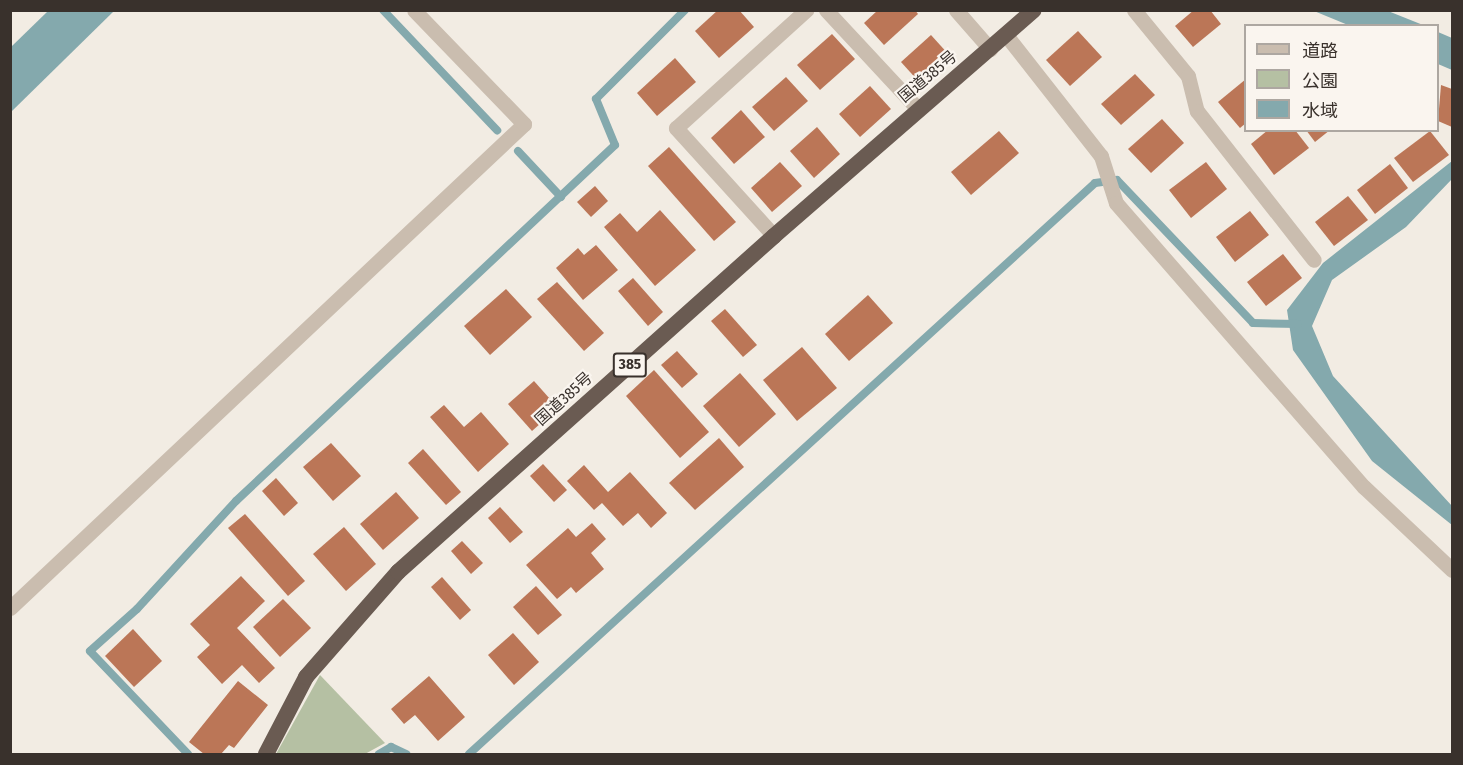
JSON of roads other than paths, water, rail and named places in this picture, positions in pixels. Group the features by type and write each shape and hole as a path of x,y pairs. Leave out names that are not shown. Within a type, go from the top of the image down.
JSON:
{"highway":[{"name":"国道385号","path":"266,754 306,677 398,572 774,236 1034,10"}],"street":[{"path":"10,609 524,124 414,10"},
{"path":"774,236 676,128 806,10"},
{"path":"826,10 918,109"},
{"path":"956,10 990,48"},
{"path":"1134,10 1188,76 1197,111 1314,260"},
{"path":"1006,35 1101,156 1116,203 1364,486 1452,570"}],"water":[{"path":"48,11 114,11 11,112 11,47"},
{"path":"1314,11 1388,11 1420,24 1346,24"},
{"path":"1439,32 1452,38 1452,70 1439,64"},
{"path":"1452,161 1452,179 1406,227 1332,280 1312,326 1333,376 1452,506 1452,525 1372,461 1293,350 1287,310 1323,263"}],"waterway":[{"path":"383,10 497,130"},
{"path":"188,754 90,651 137,609 236,501 615,145 596,99 685,10"},
{"path":"518,151 561,197"},
{"path":"469,754 1095,183 1117,180 1253,323 1298,324"},
{"path":"379,754 391,747 406,754"}]}
